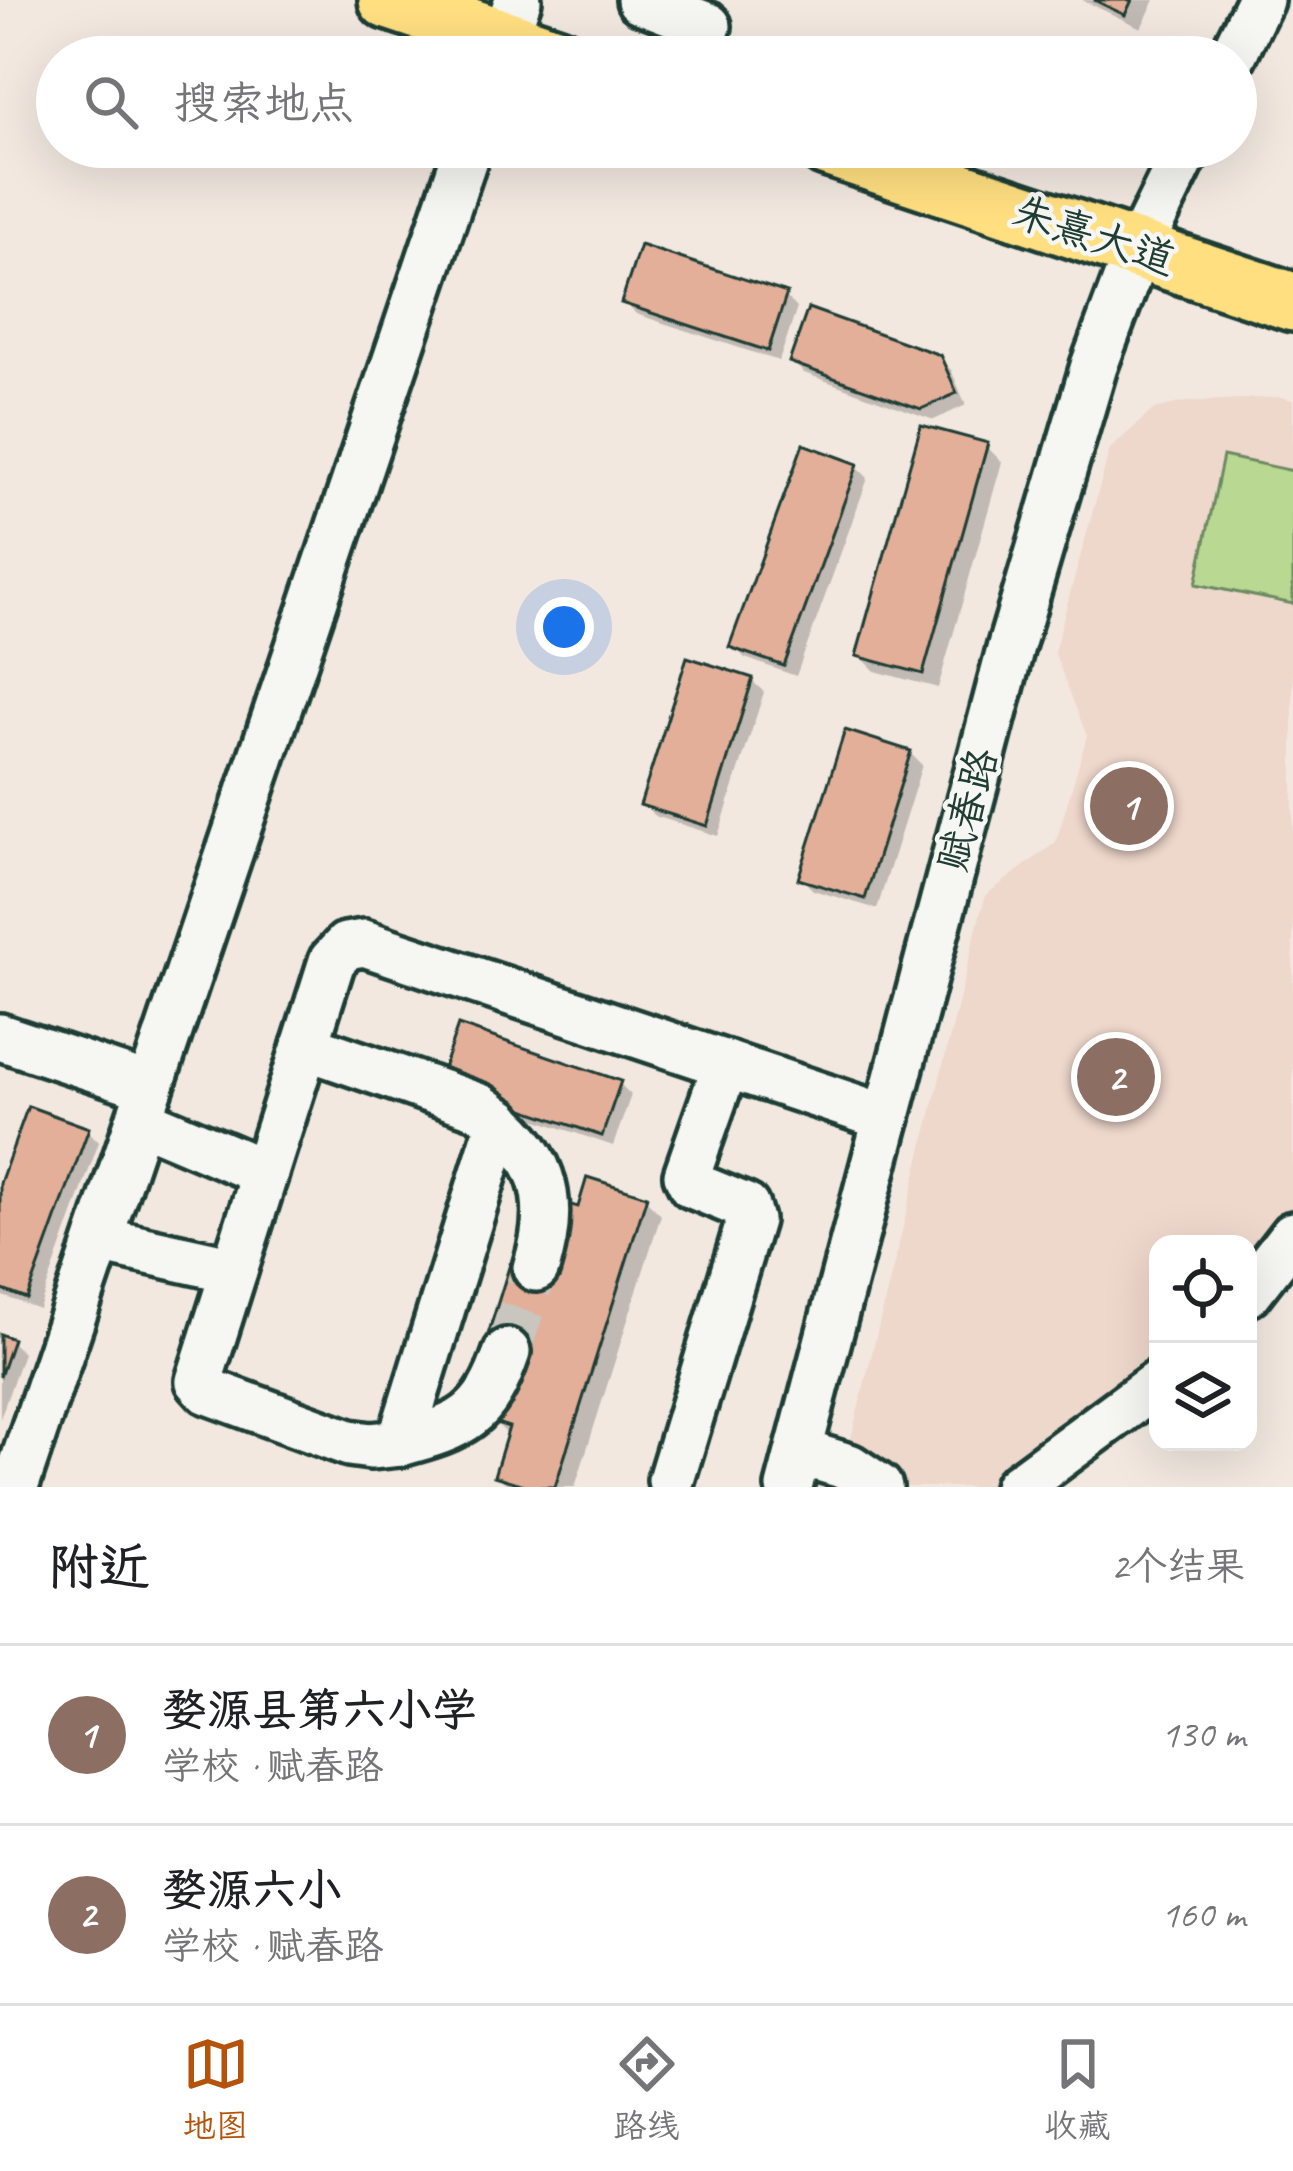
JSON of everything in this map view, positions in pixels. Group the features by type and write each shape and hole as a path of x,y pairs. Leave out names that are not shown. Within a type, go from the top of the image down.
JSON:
{"main road":[{"path":"388,0 507,32"},
{"name":"朱熹大道","path":"890,168 1293,302"}],"street":[{"path":"640,0 707,28"},
{"path":"1242,36 1260,0"},
{"path":"15,1487 461,168"},
{"name":"赋春路","path":"794,1470 1011,646 1094,365 1137,251 1178,168"},
{"path":"507,1352 491,1390 471,1416 450,1430 371,1446 208,1391 199,1382 332,961 346,946 364,943 886,1118"},
{"path":"0,1037 146,1104 265,1173"},
{"path":"305,1046 480,1107 500,1121 530,1151 543,1179 546,1217 536,1268"},
{"path":"671,1480 750,1220 746,1207 692,1185 687,1174 726,1064"},
{"path":"400,1443 500,1121"},
{"path":"1257,1281 1293,1235"},
{"path":"99,1240 234,1270"},
{"path":"1018,1487 1149,1390"},
{"path":"794,1470 849,1467 879,1487"}],"shaded area":[{"path":"1293,400 1293,1279 1257,1317 1257,1235 1149,1235 1149,1417 1062,1487 839,1487 986,895 1056,842 1087,736 1054,652 1110,449 1154,409 1184,402"}],"green space":[{"path":"1223,456 1293,471 1293,604 1196,584"}],"building":[{"path":"1094,0 1132,0 1125,15"},
{"path":"640,245 787,293 768,351 621,303"},
{"path":"808,308 940,355 957,393 921,409 789,362"},
{"path":"921,425 988,443 923,674 856,656"},
{"path":"803,444 858,464 784,666 729,647"},
{"path":"687,657 753,678 707,826 640,805"},
{"path":"845,730 911,751 865,899 798,879"},
{"path":"458,1025 621,1081 602,1136 439,1080"},
{"path":"28,1106 89,1128 27,1299 0,1289 0,1183"},
{"path":"587,1177 647,1196 555,1487 530,1487 494,1476 509,1427 490,1421 513,1350 486,1341 510,1264 538,1273 561,1202 578,1207"},
{"path":"0,1334 13,1339 0,1377"}],"tunnel":[{"path":"507,1352 536,1268"}],"place":[{"name":"婺源县第六小学","path":"1129,806"},
{"name":"婺源六小","path":"1116,1077"}]}
